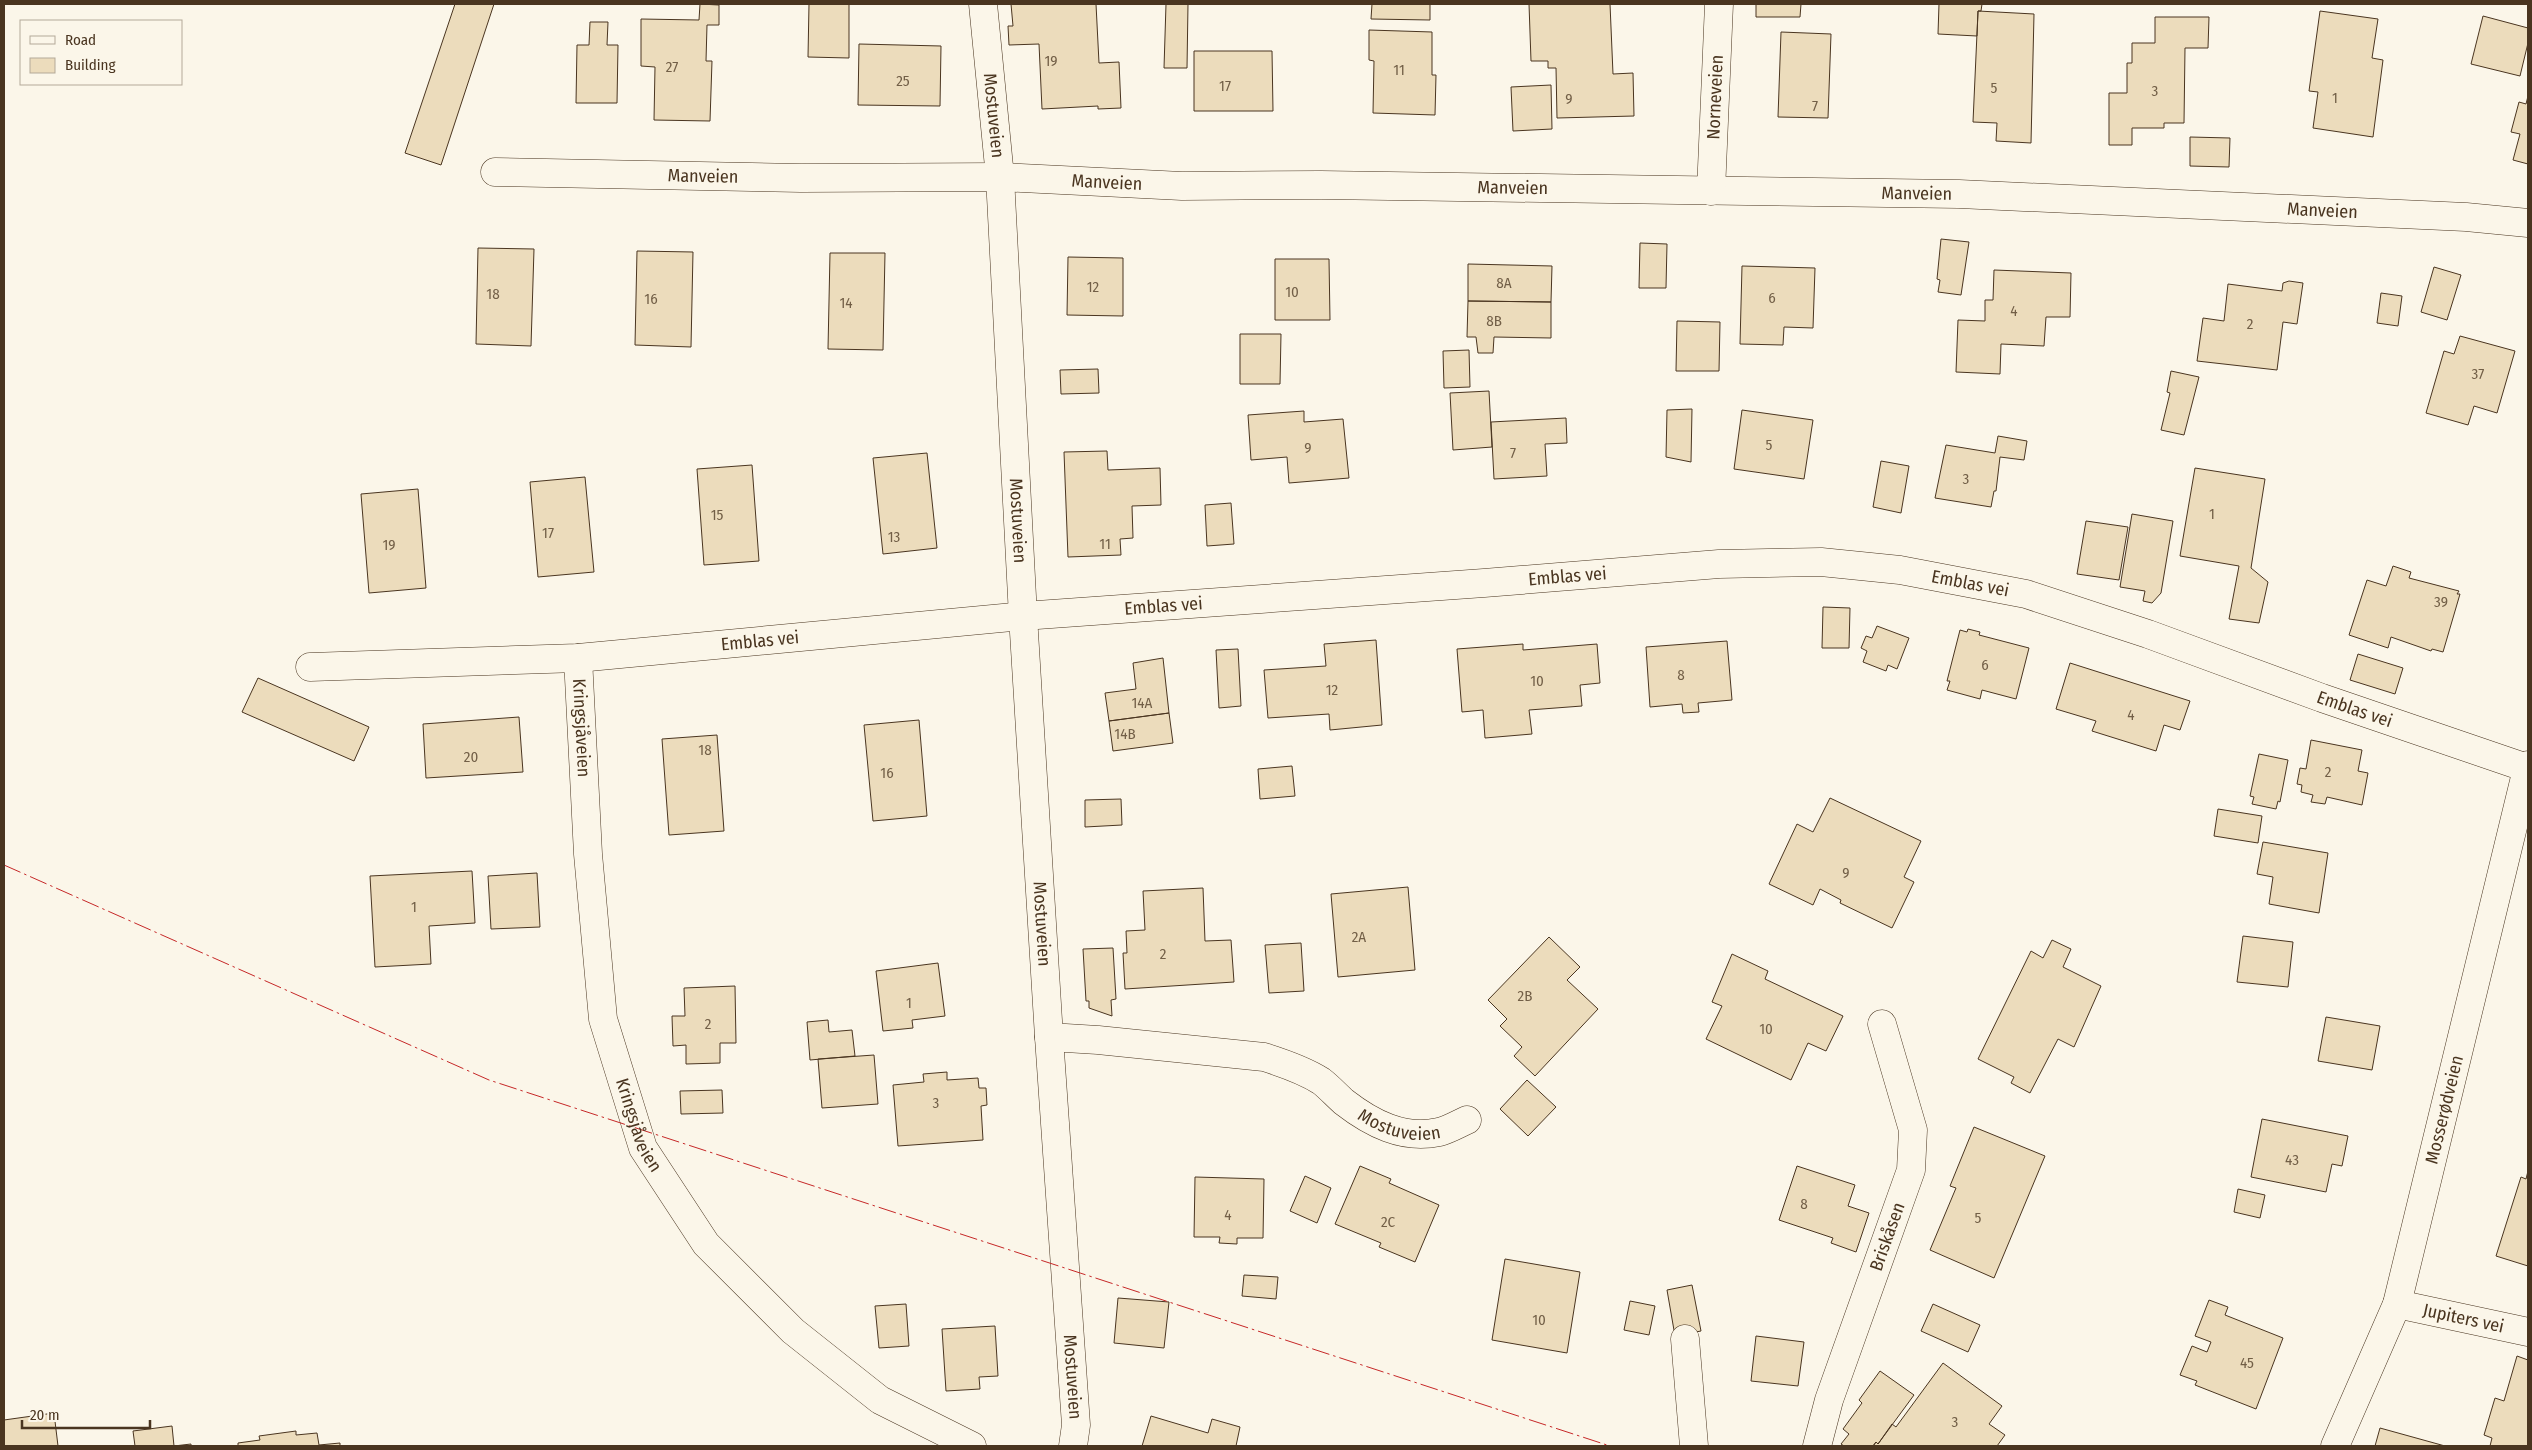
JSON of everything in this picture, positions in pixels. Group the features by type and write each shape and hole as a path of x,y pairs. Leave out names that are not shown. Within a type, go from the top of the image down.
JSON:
{"street":[{"name":"Mostuveien","path":"983,4 1000,177 1023,616 1049,1037 1076,1425 1074,1446"},
{"name":"Norneveien","path":"1711,191 1719,4"},
{"name":"Manveien","path":"495,172 801,178 1000,177 1182,186 1321,185 1978,195 2466,216 2528,223"},
{"name":"Emblas vei","path":"310,667 578,658 1023,616 1719,564 1822,562 1900,570 2026,594 2148,634 2322,698 2528,766"},
{"name":"Kringsjåveien","path":"578,658 588,854 603,1020 643,1148 706,1244 793,1331 880,1400 972,1446"},
{"name":"Mosserødveien","path":"2335,1446 2397,1304 2528,766"},
{"name":"Briskåsen","path":"1817,1446 1828,1400 1911,1170 1913,1130 1882,1024"},
{"name":"Mostuveien","path":"1049,1037 1264,1057 1282,1062 1321,1081 1344,1102 1368,1118 1394,1131 1403,1133 1440,1132 1467,1120"},
{"name":"Jupiters vei","path":"2397,1304 2528,1332"},
{"path":"1685,1339 1694,1446"}],"building":[{"path":"455,4 494,4 441,165 405,153"},
{"path":"700,4 719,5 719,25 707,25 706,61 712,61 710,121 654,120 655,67 641,66 641,19 699,20"},
{"path":"809,4 849,4 849,58 808,57"},
{"path":"1011,4 1096,4 1099,63 1119,62 1121,108 1098,109 1098,106 1042,109 1039,44 1009,45 1008,26 1013,26"},
{"path":"1166,4 1188,4 1187,68 1164,68"},
{"path":"1372,4 1430,4 1430,20 1371,19"},
{"path":"1529,4 1610,4 1613,74 1633,73 1634,116 1557,118 1556,68 1548,68 1548,61 1531,61"},
{"path":"1756,4 1801,4 1800,17 1756,17"},
{"path":"1939,4 1982,4 1981,11 1978,11 1977,36 1938,34"},
{"path":"1978,11 2034,14 2031,143 1996,141 1997,123 1973,122"},
{"path":"2320,11 2378,19 2372,58 2383,60 2373,137 2313,128 2318,92 2309,91"},
{"path":"2483,16 2528,28 2528,43 2520,76 2471,64"},
{"path":"2155,17 2209,17 2208,48 2185,48 2184,123 2164,123 2164,128 2132,128 2132,145 2109,145 2109,93 2127,93 2127,63 2132,63 2132,43 2155,43"},
{"path":"590,22 608,22 607,45 618,45 617,103 576,103 577,45 589,45"},
{"path":"1369,30 1432,32 1432,75 1436,75 1435,115 1373,113 1374,61 1369,60"},
{"path":"1781,32 1831,34 1828,118 1778,117"},
{"path":"859,44 941,46 940,106 858,105"},
{"path":"1194,51 1272,51 1273,111 1194,111"},
{"path":"1551,85 1552,129 1513,131 1511,87"},
{"path":"2528,96 2528,164 2513,160 2520,134 2511,132 2519,102 2526,104"},
{"path":"2190,137 2230,138 2229,167 2190,166"},
{"path":"1941,239 1969,242 1961,295 1938,292 1940,280 1937,279"},
{"path":"1640,243 1667,244 1666,288 1639,288"},
{"path":"478,248 534,249 531,346 476,344"},
{"path":"637,251 693,252 691,347 635,345"},
{"path":"830,253 885,253 883,350 828,349"},
{"path":"1068,257 1123,258 1123,316 1067,315"},
{"path":"1275,259 1329,259 1330,320 1275,320"},
{"path":"1468,264 1552,266 1551,302 1468,301"},
{"path":"1742,266 1815,268 1813,328 1784,327 1783,345 1740,344"},
{"path":"2434,267 2461,275 2447,320 2421,312"},
{"path":"1994,270 2071,273 2070,317 2046,317 2044,346 2001,344 2000,374 1956,372 1958,320 1985,321 1985,300 1993,300"},
{"path":"2289,281 2303,283 2297,324 2283,322 2277,370 2197,361 2203,318 2224,321 2228,284 2282,291 2283,283"},
{"path":"2381,293 2402,296 2398,326 2377,323"},
{"path":"1468,301 1551,302 1551,338 1494,337 1493,353 1478,353 1476,337 1467,337"},
{"path":"1677,321 1720,322 1719,371 1676,371"},
{"path":"1240,334 1281,334 1280,384 1240,384"},
{"path":"2460,336 2515,351 2497,413 2474,406 2468,425 2426,413 2444,351 2454,354"},
{"path":"1469,350 1470,387 1444,388 1443,351"},
{"path":"1098,369 1099,393 1061,394 1060,370"},
{"path":"2171,371 2199,377 2184,435 2161,430 2170,393 2167,392"},
{"path":"1489,391 1492,447 1453,450 1450,393"},
{"path":"1692,409 1691,462 1666,457 1667,410"},
{"path":"1742,410 1813,420 1804,479 1734,469"},
{"path":"1304,411 1304,422 1343,419 1349,478 1289,483 1287,457 1251,460 1248,415"},
{"path":"1566,418 1567,443 1545,444 1547,476 1494,479 1491,422"},
{"path":"1998,436 2027,441 2024,460 2000,457 1996,491 1994,491 1991,507 1935,498 1946,445 1995,453"},
{"path":"1107,451 1108,470 1160,468 1161,505 1132,506 1133,538 1120,539 1121,555 1068,557 1064,452"},
{"path":"927,453 937,548 883,554 873,458"},
{"path":"1881,461 1909,466 1901,513 1873,507"},
{"path":"752,465 759,561 704,565 697,469"},
{"path":"2195,468 2265,479 2251,568 2268,582 2259,623 2229,619 2239,566 2180,556"},
{"path":"585,477 594,572 538,577 530,482"},
{"path":"418,489 426,588 369,593 361,494"},
{"path":"1231,503 1234,544 1207,546 1205,505"},
{"path":"2132,514 2173,521 2161,593 2152,603 2143,601 2145,591 2120,587"},
{"path":"2086,521 2128,527 2119,580 2077,574"},
{"path":"2393,566 2411,572 2409,578 2459,591 2457,594 2460,594 2443,652 2432,649 2431,651 2391,637 2388,648 2349,635 2367,580 2386,586"},
{"path":"1823,607 1850,608 1849,648 1822,648"},
{"path":"1877,626 1909,638 1897,669 1888,665 1886,671 1863,662 1867,651 1861,648 1866,636 1872,638"},
{"path":"1968,629 1980,632 1979,635 2029,648 2016,699 1982,690 1980,699 1947,690 1950,681 1947,681 1960,630 1967,632"},
{"path":"1376,640 1382,725 1330,730 1329,714 1268,718 1264,670 1326,666 1324,644"},
{"path":"1727,641 1732,700 1698,703 1699,712 1683,713 1682,704 1650,707 1646,647"},
{"path":"1523,644 1523,650 1597,644 1600,683 1580,685 1582,706 1529,710 1532,734 1485,738 1483,710 1462,712 1457,649"},
{"path":"1238,649 1241,706 1219,708 1216,650"},
{"path":"2358,654 2403,668 2395,694 2350,680"},
{"path":"1163,658 1169,713 1109,721 1105,693 1136,689 1133,663"},
{"path":"2070,663 2190,701 2180,730 2164,725 2156,751 2092,731 2096,721 2056,709"},
{"path":"258,678 369,727 354,761 242,712"},
{"path":"1169,713 1173,743 1113,751 1109,721"},
{"path":"519,717 523,772 426,778 423,724"},
{"path":"919,720 927,816 873,821 864,725"},
{"path":"717,735 724,831 669,835 662,739"},
{"path":"2311,740 2362,750 2358,771 2368,773 2362,805 2327,797 2325,804 2311,802 2313,795 2301,792 2302,785 2297,784 2300,768 2306,769"},
{"path":"2259,754 2288,760 2280,802 2278,801 2276,809 2252,804 2254,797 2250,796"},
{"path":"1292,766 1295,796 1260,799 1258,769"},
{"path":"1830,798 1921,841 1904,877 1914,882 1892,928 1840,903 1841,900 1820,889 1813,905 1769,884 1797,824 1813,832"},
{"path":"1121,799 1122,825 1085,827 1085,800"},
{"path":"2218,809 2262,816 2258,843 2214,836"},
{"path":"2263,842 2328,853 2319,913 2269,904 2273,877 2257,874"},
{"path":"472,871 475,923 429,926 431,964 375,967 370,876"},
{"path":"537,873 540,927 491,929 488,876"},
{"path":"1408,887 1415,970 1338,977 1331,894"},
{"path":"1203,888 1205,941 1231,940 1234,982 1125,989 1123,953 1127,953 1126,931 1145,930 1143,891"},
{"path":"2243,936 2293,942 2288,987 2237,982"},
{"path":"1549,937 1580,967 1567,980 1598,1009 1535,1076 1514,1056 1522,1047 1500,1026 1507,1019 1488,1000"},
{"path":"2052,940 2071,949 2063,967 2101,986 2074,1047 2058,1039 2030,1093 2011,1083 2014,1077 1978,1059 2031,951 2043,958"},
{"path":"1301,943 1304,991 1269,993 1265,945"},
{"path":"1113,948 1116,999 1111,1000 1112,1016 1089,1008 1089,1001 1086,1001 1083,949"},
{"path":"1732,954 1768,971 1765,979 1843,1016 1826,1051 1808,1043 1791,1080 1706,1039 1722,1006 1712,1002"},
{"path":"938,963 945,1016 912,1020 913,1028 883,1031 876,971"},
{"path":"735,986 736,1043 720,1043 720,1063 686,1064 686,1045 673,1046 672,1016 685,1016 684,988"},
{"path":"2326,1017 2380,1026 2372,1070 2318,1061"},
{"path":"828,1020 829,1032 852,1030 855,1056 810,1060 807,1022"},
{"path":"874,1055 878,1104 822,1108 818,1059"},
{"path":"947,1072 947,1080 978,1078 979,1088 986,1088 987,1105 981,1106 983,1140 898,1146 893,1085 924,1082 923,1074"},
{"path":"1527,1080 1556,1107 1528,1136 1500,1109"},
{"path":"722,1090 723,1113 681,1114 680,1091"},
{"path":"2262,1119 2348,1136 2342,1166 2332,1164 2326,1192 2251,1177"},
{"path":"1974,1127 2045,1156 1994,1278 1930,1250 1956,1188 1950,1186"},
{"path":"1360,1166 1391,1179 1389,1183 1439,1205 1415,1262 1379,1247 1381,1243 1335,1224"},
{"path":"1797,1166 1855,1185 1848,1206 1869,1213 1856,1252 1831,1243 1833,1238 1779,1220"},
{"path":"2528,1171 2528,1266 2496,1256 2521,1177 2526,1179"},
{"path":"1305,1176 1331,1188 1317,1223 1290,1211"},
{"path":"1195,1177 1264,1179 1263,1238 1237,1238 1237,1244 1219,1243 1220,1237 1194,1237"},
{"path":"2238,1189 2265,1195 2260,1218 2234,1212"},
{"path":"1505,1259 1580,1272 1567,1353 1492,1340"},
{"path":"1244,1275 1278,1277 1276,1299 1242,1296"},
{"path":"1692,1285 1701,1331 1675,1336 1667,1290"},
{"path":"1118,1298 1169,1302 1164,1348 1114,1343"},
{"path":"2209,1300 2228,1307 2225,1315 2283,1338 2256,1409 2195,1385 2197,1381 2180,1375 2192,1346 2207,1352 2211,1342 2195,1336"},
{"path":"1630,1301 1655,1306 1649,1335 1624,1330"},
{"path":"906,1304 909,1346 879,1348 875,1306"},
{"path":"1933,1304 1980,1325 1968,1352 1921,1331"},
{"path":"995,1326 998,1376 979,1377 980,1389 946,1391 942,1329"},
{"path":"1756,1336 1804,1342 1798,1386 1751,1381"},
{"path":"2517,1356 2528,1360 2528,1446 2490,1446 2492,1438 2484,1435 2495,1398 2504,1401"},
{"path":"1943,1363 2002,1406 1989,1424 2005,1435 1997,1446 1873,1446 1876,1442 1878,1444 1892,1424 1896,1427"},
{"path":"1880,1371 1914,1395 1878,1444 1876,1442 1873,1446 1844,1446 1841,1444 1849,1434 1843,1429 1862,1403 1859,1400"},
{"path":"54,1413 58,1446 4,1446 4,1420"},
{"path":"1151,1416 1208,1433 1212,1419 1240,1427 1236,1446 1142,1446"},
{"path":"172,1426 174,1446 135,1446 133,1431"},
{"path":"2380,1428 2445,1446 2375,1446"},
{"path":"296,1431 296,1435 317,1433 319,1445 340,1443 340,1446 238,1446 238,1443 260,1440 259,1436"},
{"path":"191,1444 191,1446 174,1446"}],"power":[{"path":"4,865 489,1080 1610,1446"}]}
